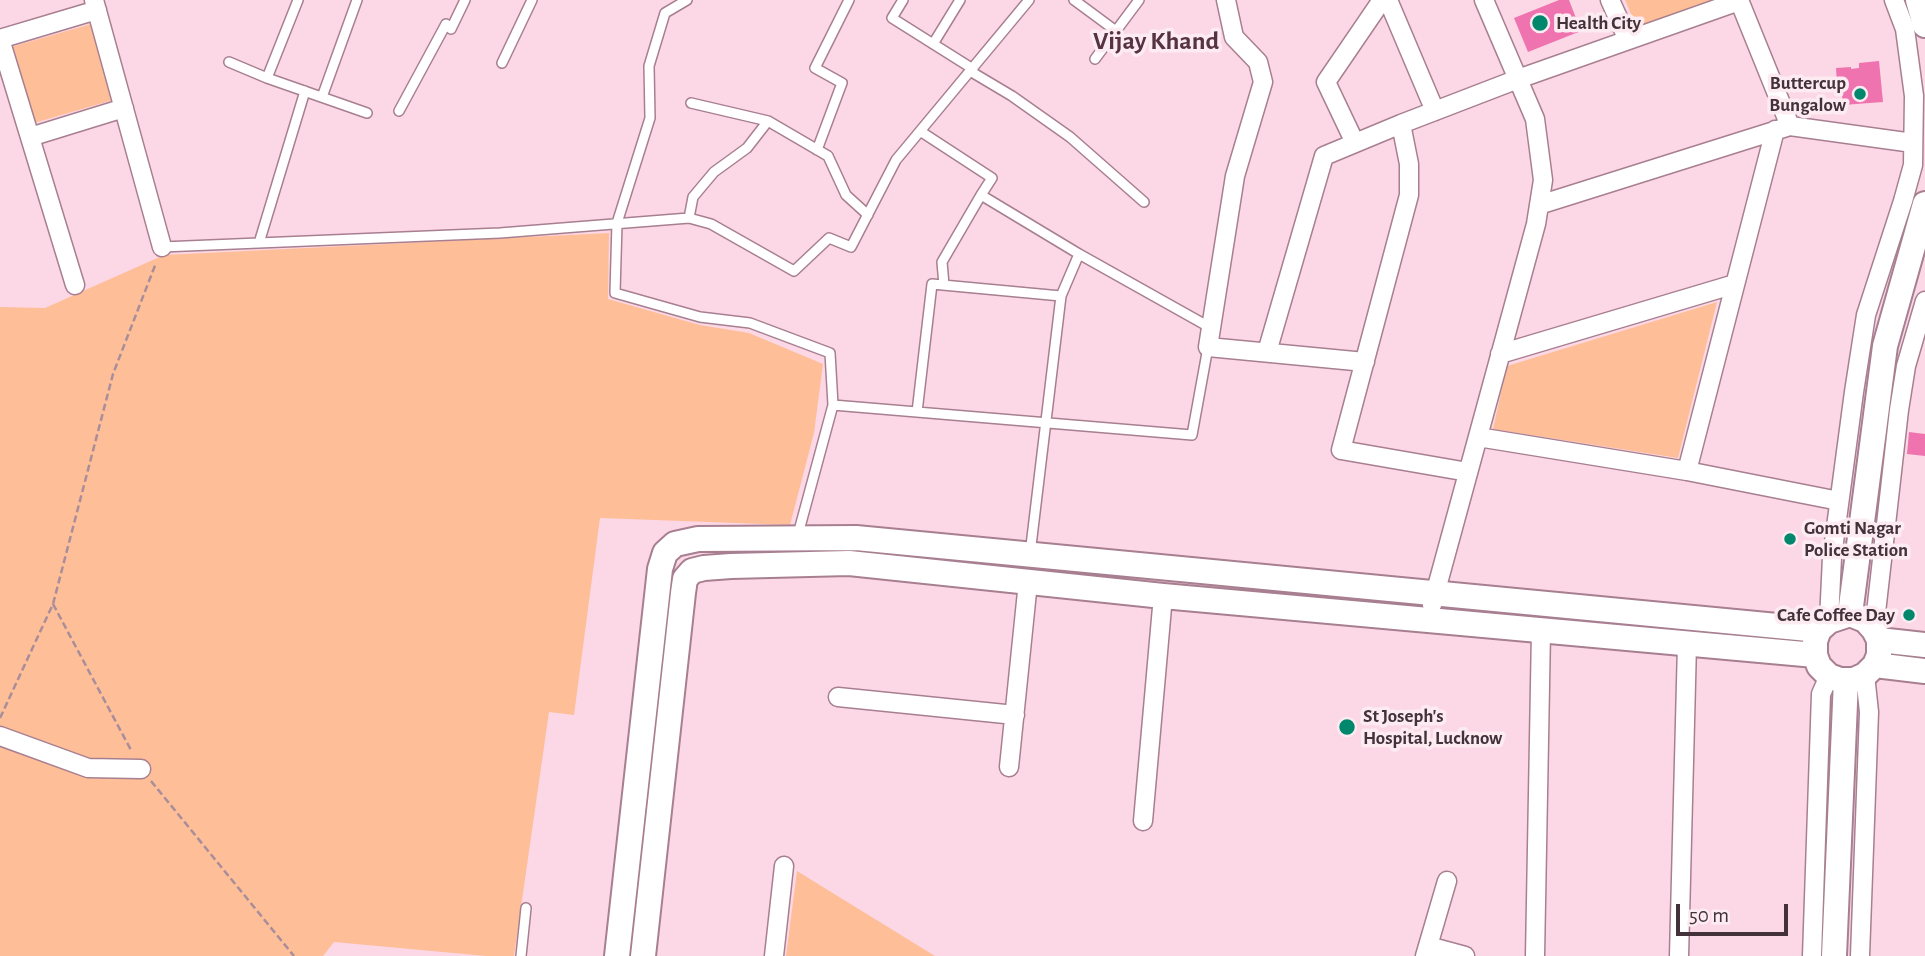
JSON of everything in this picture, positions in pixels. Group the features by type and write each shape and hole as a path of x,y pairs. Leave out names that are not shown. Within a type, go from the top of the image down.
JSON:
{"street":[{"path":"1226,0 1234,37 1258,62 1263,82 1235,176 1208,346 1365,362"},
{"path":"1355,143 1326,82 1382,0"},
{"path":"1388,0 1435,111"},
{"path":"1429,620 1536,224 1543,180 1535,119 1483,0"},
{"path":"1610,0 1628,40"},
{"path":"1267,352 1324,156 1518,79 1739,0 1782,128 1735,284 1687,471"},
{"path":"1833,622 1832,557 1866,315 1903,201 1913,164 1913,143 1919,123 1905,29 1894,0"},
{"path":"1918,0 1925,24"},
{"path":"75,285 0,39 96,5 162,247"},
{"path":"30,136 124,108"},
{"path":"1401,124 1409,164 1409,195 1341,450 1468,472"},
{"path":"1539,205 1782,128 1913,143"},
{"path":"1925,204 1885,346 1833,622 1815,641 1815,655 1819,666 1854,674 1925,671"},
{"path":"1500,354 1735,284"},
{"path":"1812,956 1821,694 1854,674 1879,654 1876,635 1899,410 1906,366 1925,301"},
{"path":"1478,437 1687,471 1839,501"},
{"path":"617,956 660,569 665,553 675,544 698,538 856,538 1435,594 1833,622 1865,620 1876,635 1925,645"},
{"path":"643,956 685,579 692,571 732,565 849,564 1163,596 1815,655"},
{"path":"1009,766 1028,582"},
{"path":"1143,821 1163,596"},
{"path":"1535,956 1541,631"},
{"path":"1679,956 1687,644"},
{"path":"1833,956 1854,674"},
{"path":"1854,674 1870,712 1860,956"},
{"path":"838,697 1015,715"},
{"path":"0,736 88,768 141,769"},
{"path":"774,956 784,866"},
{"path":"1447,881 1427,951 1465,956"}],"lane":[{"path":"267,78 298,0"},
{"path":"322,97 358,0"},
{"path":"399,111 446,24 451,29 465,0"},
{"path":"502,62 532,0"},
{"path":"687,0 673,4 666,13 649,66 650,118 617,223 615,293 700,317 750,323 830,354 834,405 792,564"},
{"path":"817,150 842,83 815,68 849,0"},
{"path":"933,44 960,0"},
{"path":"162,247 500,233 689,218 711,224 794,271 829,238 851,247 896,160 1028,0"},
{"path":"1074,0 1116,31"},
{"path":"1095,59 1139,0"},
{"path":"900,1 892,18 1070,137 1144,202"},
{"path":"229,62 368,113"},
{"path":"259,243 305,91"},
{"path":"691,103 768,121 828,156 846,195 868,215"},
{"path":"689,218 693,197 714,172 747,148 768,121"},
{"path":"920,131 992,178 942,262 944,285"},
{"path":"982,195 1079,254 1211,328"},
{"path":"1030,555 1061,296 1079,254"},
{"path":"917,412 932,284 1061,296"},
{"path":"834,405 1192,435 1208,346"},
{"path":"521,956 526,908"}],"path":[{"path":"0,718 53,604 113,374 162,247"},
{"path":"53,604 141,769 294,956"}],"shaded area":[{"path":"1625,0 1717,0 1637,28"},
{"path":"91,24 113,100 34,123 11,47"},
{"path":"609,233 608,299 700,325 749,333 823,364 814,433 790,525 600,518 574,715 549,712 514,956 486,956 334,942 323,956 0,956 0,307 45,308 164,255"},
{"path":"1717,302 1678,458 1493,429 1507,366"},
{"path":"797,871 935,956 786,956"}],"building":[{"path":"1559,0 1569,0 1581,31 1528,52 1514,18"},
{"path":"1879,61 1883,102 1843,105 1841,83 1837,84 1836,68 1859,68 1859,63"},
{"path":"1909,432 1925,434 1925,456 1907,454"}],"place":[{"name":"Health City","path":"1540,23"},
{"name":"Buttercup Bungalow","path":"1860,94"},
{"name":"Gomti Nagar Police Station","path":"1790,539"},
{"name":"Cafe Coffee Day","path":"1909,615"},
{"name":"St Joseph's Hospital, Lucknow","path":"1347,727"}],"district":[{"name":"Vijay Khand","path":"1156,41"}]}
